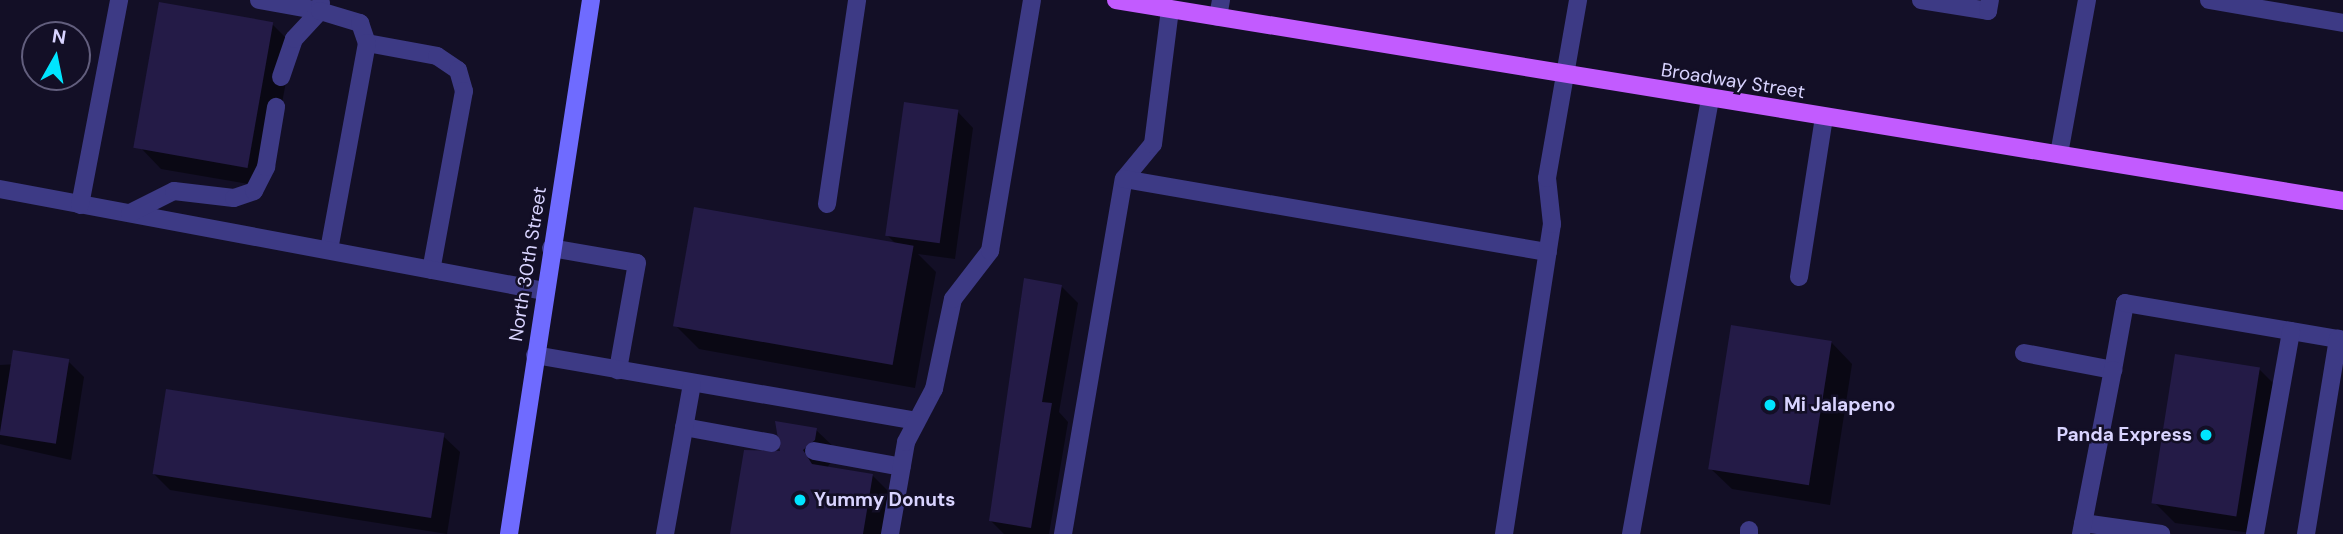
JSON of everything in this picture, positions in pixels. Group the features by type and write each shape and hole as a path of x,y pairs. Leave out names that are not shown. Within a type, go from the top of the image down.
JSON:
{"main road":[{"name":"Broadway Street","path":"1116,0 1170,9 1220,8 1564,75 2343,201"}],"street":[{"name":"North 30th Street","path":"509,534 544,291 591,0"}],"lane":[{"path":"80,205 119,0"},
{"path":"259,0 321,6 360,23 368,43 329,250"},
{"path":"827,204 857,0"},
{"path":"890,534 902,467 916,421 934,389 953,299 990,251 1032,0"},
{"path":"1504,534 1548,252 1547,178 1578,0"},
{"path":"1921,0 1988,11 1990,0"},
{"path":"2059,154 2087,0"},
{"path":"2209,0 2343,23"},
{"path":"281,77 294,39 321,6"},
{"path":"1063,534 1124,179 1153,144 1170,9"},
{"path":"368,43 437,56 458,70 464,91 432,270"},
{"path":"1631,534 1710,98"},
{"path":"130,213 174,191 234,198 254,191 266,167 276,107"},
{"path":"1799,277 1824,117"},
{"path":"1124,179 1548,252"},
{"path":"0,189 544,291"},
{"path":"551,248 638,263 618,370"},
{"path":"2161,534 2082,529 2125,303 2341,339 2306,534"},
{"path":"2255,534 2291,331"},
{"path":"2024,354 2113,370"},
{"path":"535,355 916,421"},
{"path":"665,534 692,384"},
{"path":"684,427 772,443"},
{"path":"814,451 902,467"}],"building":[{"path":"159,2 273,22 248,168 133,148"},
{"path":"904,102 958,110 940,243 885,236"},
{"path":"694,207 914,246 893,365 673,326"},
{"path":"1024,278 1062,285 1042,402 1052,403 1031,528 989,521"},
{"name":"Mi Jalapeno","path":"1731,325 1832,341 1809,485 1708,469"},
{"path":"13,350 69,359 56,444 0,435"},
{"name":"Panda Express","path":"2175,354 2260,367 2236,517 2151,503"},
{"path":"166,389 445,433 431,518 153,474"},
{"path":"775,421 817,428 815,440 803,450 812,464 873,474 863,534 730,534 744,450 780,451"}],"place":[{"name":"Mi Jalapeno","path":"1770,405"},
{"name":"Panda Express","path":"2206,435"},
{"name":"Yummy Donuts","path":"800,500"}]}
